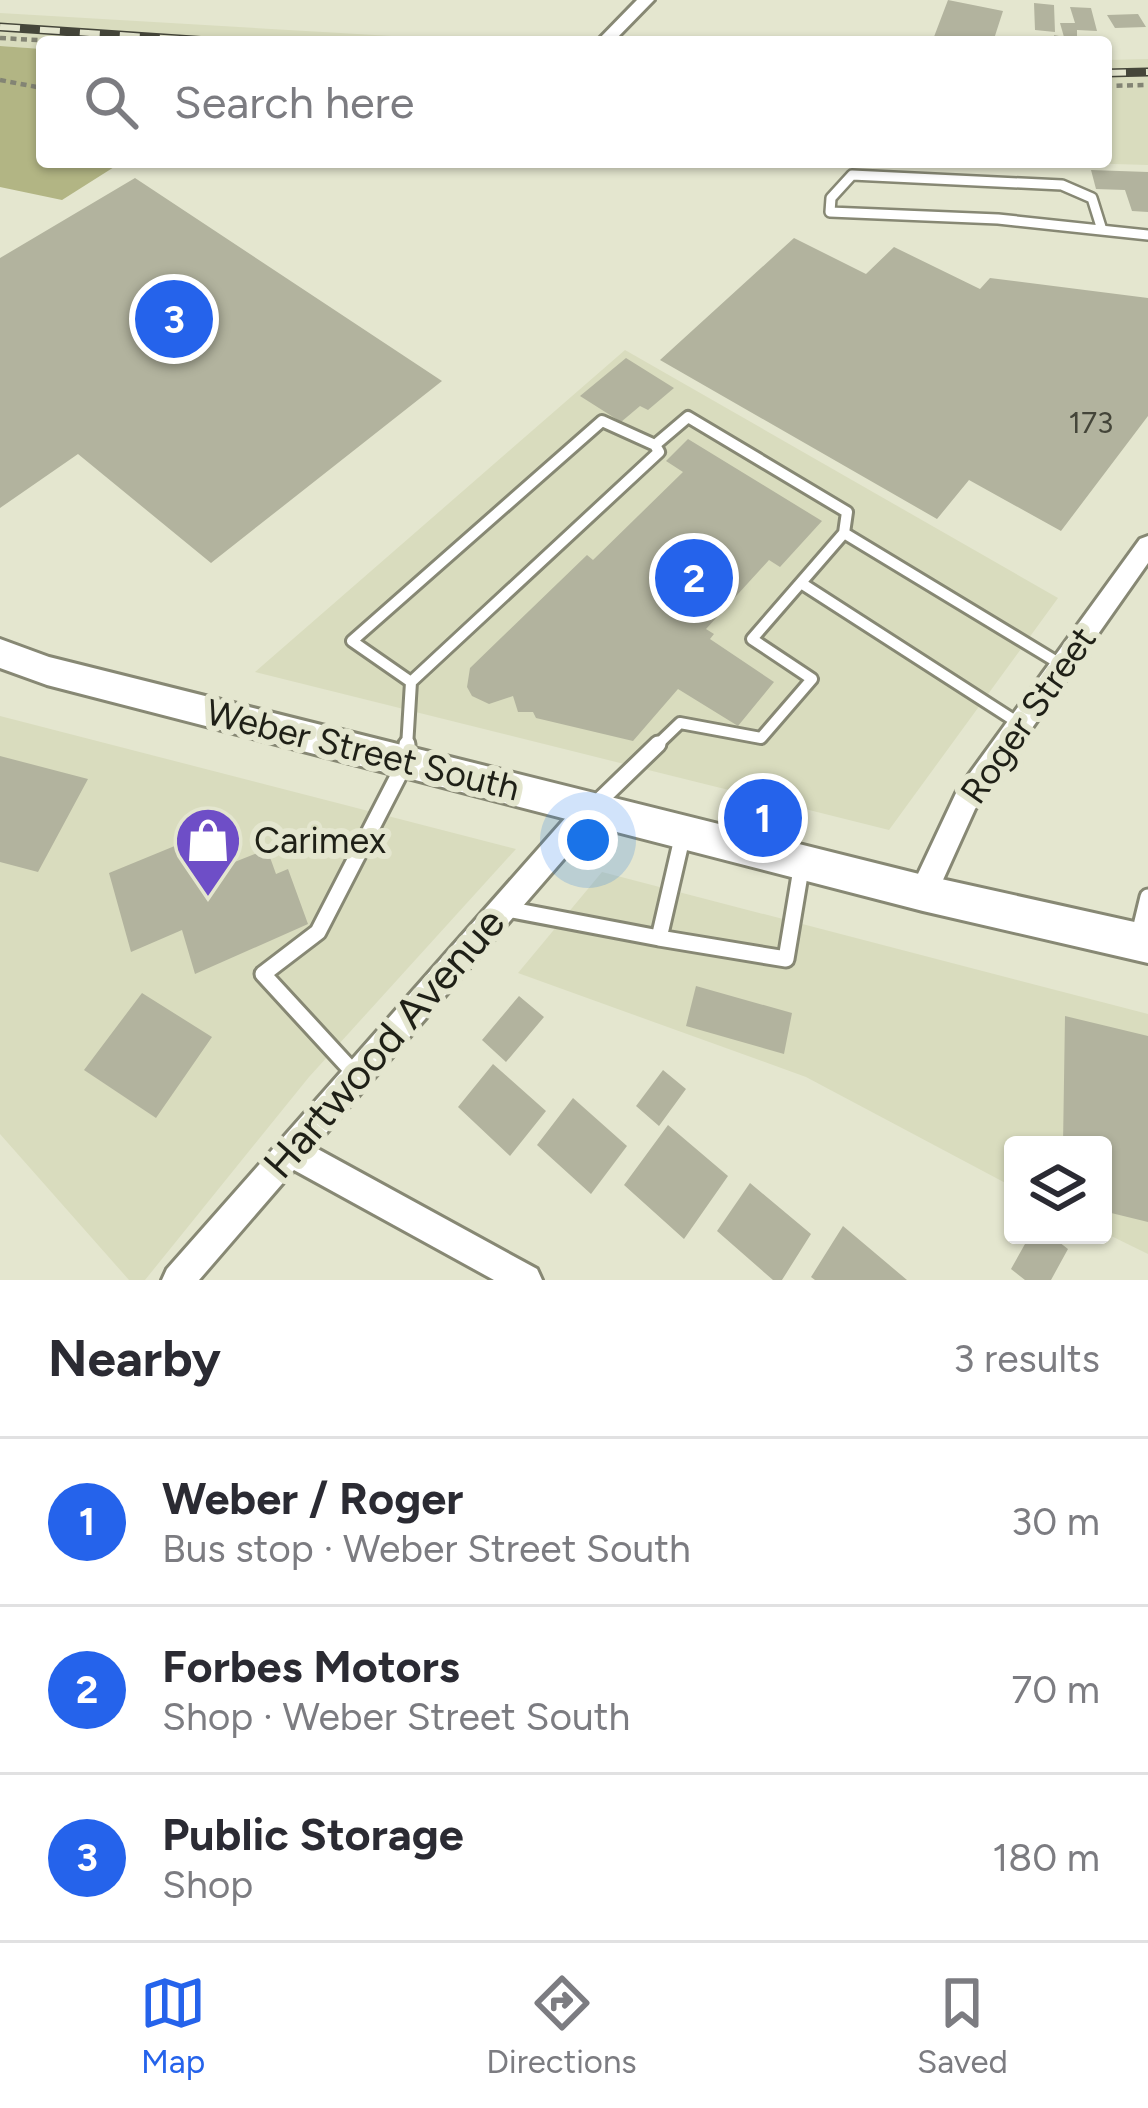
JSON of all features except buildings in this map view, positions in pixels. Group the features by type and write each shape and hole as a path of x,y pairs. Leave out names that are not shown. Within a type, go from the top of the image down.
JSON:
{"main road":[{"name":"Weber Street South","path":"0,652 47,671 923,893 1143,943"}],"street":[{"path":"610,36 646,0"},
{"name":"Roger Street","path":"923,893 966,800 1148,544"},
{"name":"Hartwood Avenue","path":"178,1280 592,807"},
{"path":"290,1150 526,1280"}],"lane":[{"path":"1102,230 1096,199 1088,190 1062,185 852,176 831,198 830,212 998,219 1148,235"},
{"path":"592,807 680,723 761,738 812,679 752,639 844,533 847,512 688,417 655,445"},
{"path":"356,1075 263,974 318,932 406,761 411,682 658,452 655,445 602,422 352,641 411,682"},
{"path":"844,533 1062,665"},
{"path":"800,584 1021,724"},
{"path":"659,938 684,831"},
{"path":"501,907 554,922 786,959 802,861"},
{"path":"1143,943 1148,897"}],"path":[{"path":"0,38 36,40"},
{"path":"0,80 36,87"},
{"path":"1112,86 1148,85"}],"shaded area":[{"path":"0,13 393,36 36,36 36,49 0,46"},
{"path":"1148,59 1148,165 1112,164 1112,60"},
{"path":"625,350 1058,598 889,830 255,672"},
{"path":"0,716 516,849 309,1077 145,1280 129,1280 0,1134"},
{"path":"602,872 1148,1014 1148,1254 1112,1236 1112,1136 1004,1136 1004,1182 806,1077 518,973"}],"green space":[{"path":"0,46 36,49 36,168 113,168 62,200 0,187"}],"railway":[{"path":"0,27 134,36"},
{"path":"1112,73 1148,72"}],"place":[{"name":"Public Storage","path":"174,319"},
{"name":"Forbes Motors","path":"694,578"},
{"name":"Weber / Roger","path":"763,818"},
{"name":"Carimex","path":"208,899"}]}
